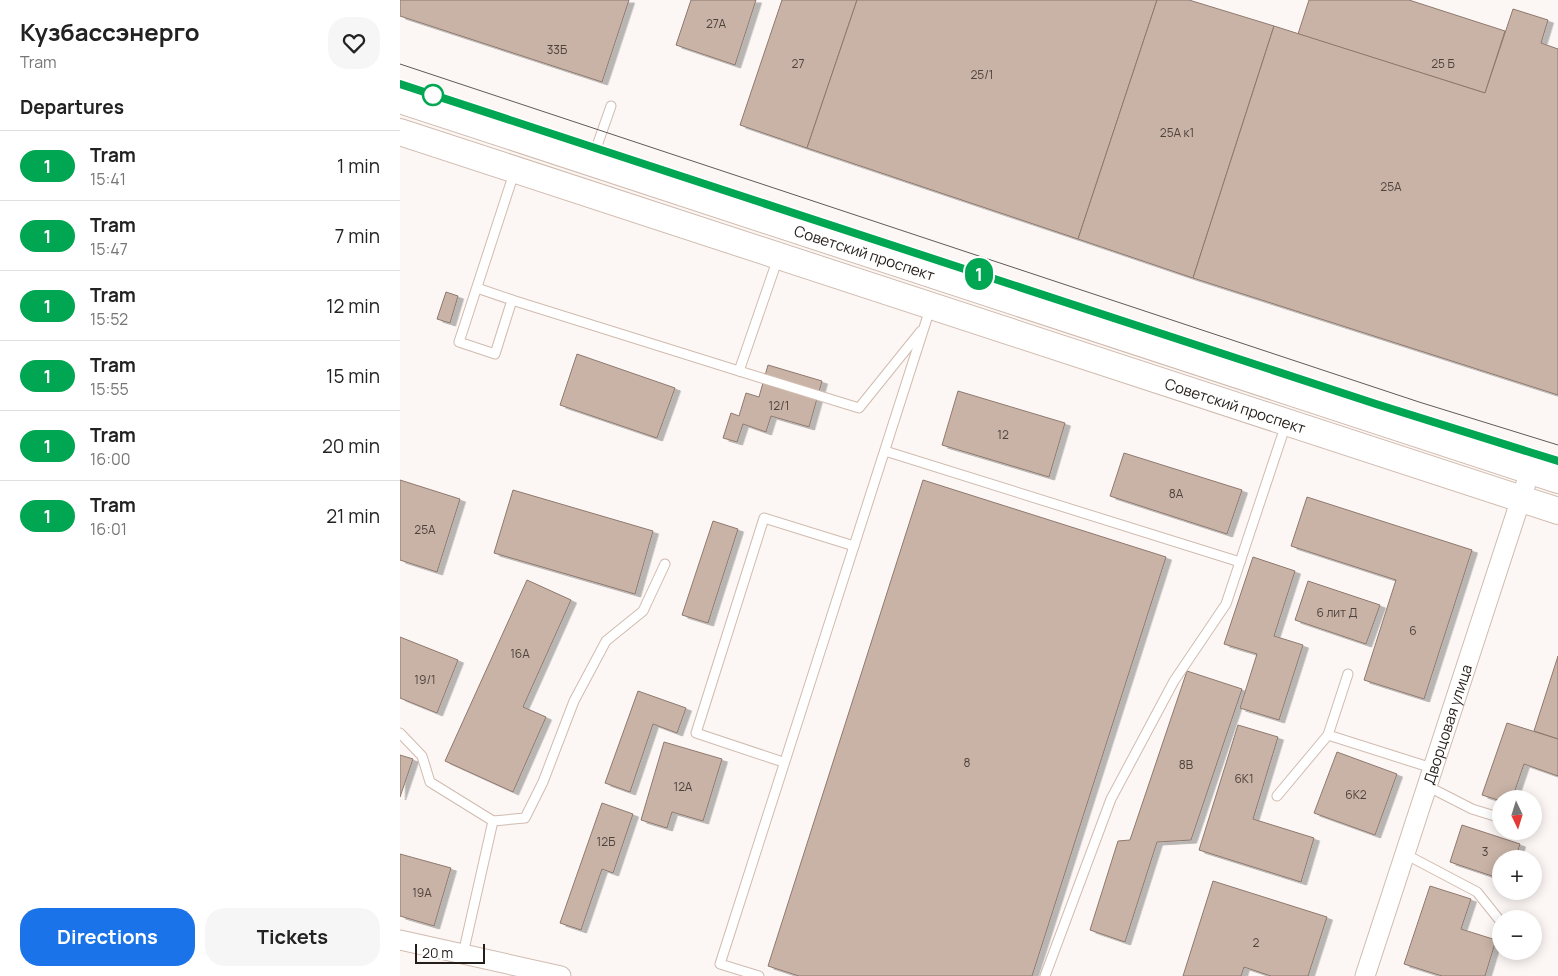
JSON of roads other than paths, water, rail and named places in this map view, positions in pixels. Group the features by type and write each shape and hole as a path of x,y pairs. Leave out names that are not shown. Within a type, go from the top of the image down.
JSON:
{"main road":[{"name":"Советский проспект","path":"400,100 1558,480"},
{"name":"Советский проспект","path":"400,132 779,256 928,316 1287,421 1558,511"}],"street":[{"name":"Дворцовая улица","path":"1369,973 1404,854 1530,471"},
{"path":"400,940 561,976"}],"lane":[{"path":"591,163 611,106"},
{"path":"512,300 495,354 459,342 515,170"},
{"path":"739,371 779,256"},
{"path":"477,288 859,408 928,316"},
{"path":"759,976 720,964 783,762 928,316"},
{"path":"1045,976 1111,799 1174,681 1226,604 1287,421"},
{"path":"885,451 1240,562"},
{"path":"783,762 696,733 764,518 854,546"},
{"path":"400,732 422,756 430,782 493,821 525,818 543,782 574,701 606,641 643,611 665,564"},
{"path":"1278,796 1328,734 1348,674"},
{"path":"1328,734 1429,777 1472,809 1492,815"},
{"path":"464,954 493,821"},
{"path":"1404,854 1477,892 1492,911"}],"tram line":[{"path":"400,64 1419,402 1558,445"},
{"path":"400,84 1376,404 1558,461"},
{"name":"1","path":"400,84 1376,404 1558,461"}]}
